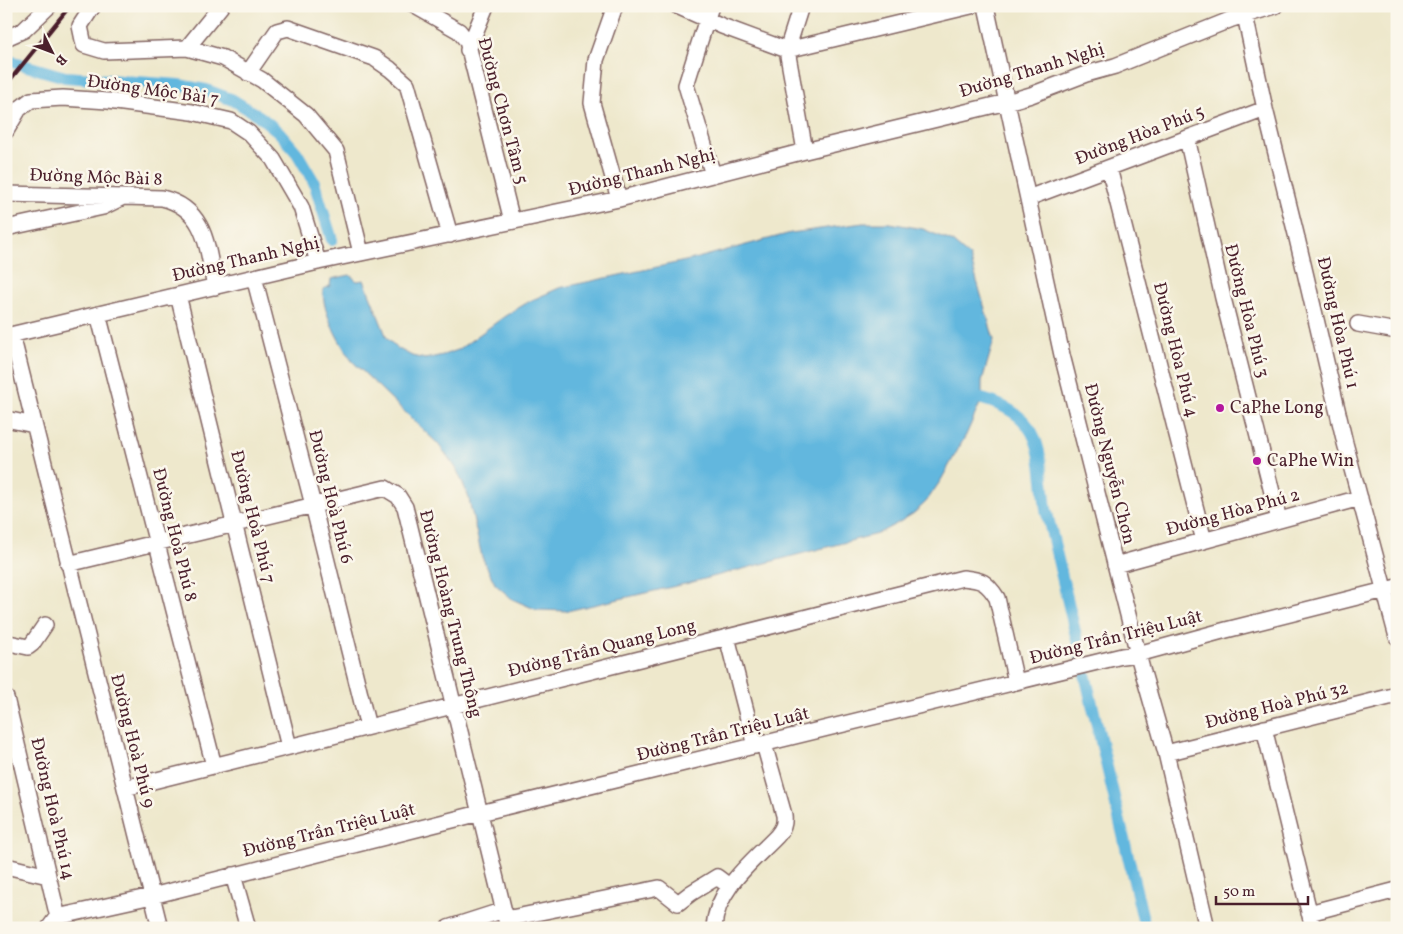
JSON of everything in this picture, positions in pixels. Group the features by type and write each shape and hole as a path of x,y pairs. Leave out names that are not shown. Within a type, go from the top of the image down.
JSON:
{"street":[{"path":"6,38 24,30 49,6"},
{"path":"93,6 80,26 84,45 104,51 187,48 223,58 262,80 306,115 336,151 361,253"},
{"path":"187,48 222,6"},
{"name":"Đường Chơn Tâm 5","path":"415,6 459,31 466,41 512,221"},
{"path":"468,50 486,6"},
{"path":"615,6 596,60 592,103 620,199"},
{"path":"677,6 708,12 787,50 971,6"},
{"path":"801,6 787,50 805,151"},
{"name":"Đường Nguyễn Chơn","path":"986,6 1062,355 1138,654 1166,753 1207,928"},
{"name":"Đường Thanh Nghị","path":"9,336 318,262 620,199 805,151 1008,102 1086,74 1115,66 1245,10 1275,6"},
{"name":"Đường Hòa Phú 1","path":"1245,10 1265,109 1360,498 1391,589 1397,638"},
{"path":"708,12 686,85 713,175"},
{"path":"248,73 277,31 288,28 374,58 390,69 407,84 450,235"},
{"name":"Đường Mộc Bài 7","path":"6,131 19,109 31,100 63,98 108,101 192,112 231,120 249,133 273,159 301,207 318,262"},
{"name":"Đường Hòa Phú 5","path":"1028,198 1265,109"},
{"name":"Đường Hòa Phú 3","path":"1186,138 1223,298 1279,520"},
{"name":"Đường Hòa Phú 4","path":"1109,168 1204,541"},
{"name":"Đường Mộc Bài 8","path":"6,194 162,198 174,201 184,207 202,227 215,286"},
{"path":"6,228 103,207 123,197"},
{"name":"Đường Hoà Phú 6","path":"254,277 314,505 368,727"},
{"name":"Đường Hoà Phú 7","path":"178,295 290,747"},
{"name":"Đường Hoà Phú 8","path":"98,314 214,766"},
{"path":"1358,324 1397,330"},
{"name":"Đường Hoà Phú 9","path":"9,336 34,425 160,928"},
{"path":"6,419 34,425"},
{"name":"Đường Hoàng Trung Thông","path":"68,564 384,488 398,496 405,507 506,919"},
{"name":"Đường Hòa Phú 2","path":"1115,565 1360,498"},
{"name":"Đường Trần Quang Long","path":"125,788 963,578 981,580 990,588 996,598 1016,682"},
{"name":"Đường Trần Triệu Luật","path":"56,924 152,896 480,813 1122,656 1138,654 1391,589"},
{"path":"6,645 28,647 44,625"},
{"path":"714,928 719,907 729,886 777,836 785,823 727,637"},
{"name":"Đường Hoà Phú 32","path":"1166,753 1397,695"},
{"name":"Đường Hoà Phú 14","path":"6,698 48,876 56,924"},
{"path":"1264,728 1311,921 1397,890"},
{"path":"6,866 48,876"},
{"path":"233,875 248,928"},
{"path":"448,928 506,919 659,888 678,903 717,877 729,886"}],"water":[{"path":"863,223 890,223 923,229 951,241 970,257 994,340 982,381 982,399 966,435 941,480 926,502 914,513 877,534 689,583 567,611 537,610 512,599 495,584 482,557 468,495 456,468 438,444 352,361 332,326 323,298 323,289 330,286 331,279 350,275 357,281 364,280 387,338 397,348 412,356 425,359 458,350 505,316 530,301 559,288 690,260 791,233"}],"waterway":[{"path":"6,60 65,77 179,85 206,90 233,100 259,116 279,132 297,153 314,182 332,240"},
{"path":"982,399 1003,406 1018,416 1029,427 1040,455 1046,509 1145,928"}],"railway":[{"path":"6,85 70,6"}],"place":[{"name":"CaPhe Long","path":"1220,408"},
{"name":"CaPhe Win","path":"1257,461"}]}
